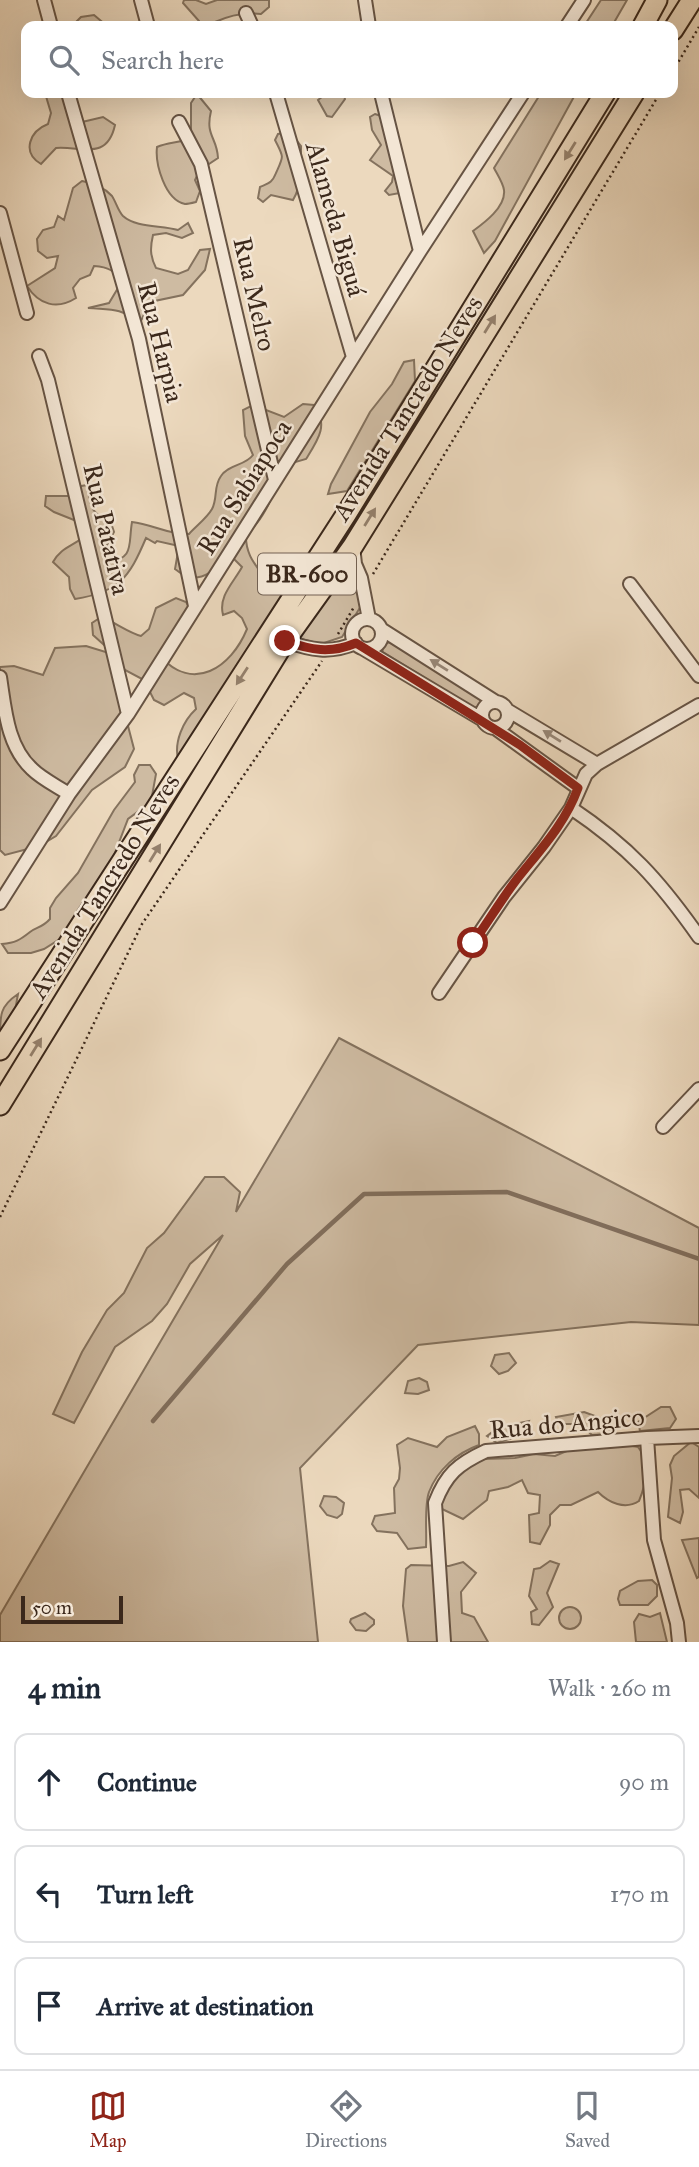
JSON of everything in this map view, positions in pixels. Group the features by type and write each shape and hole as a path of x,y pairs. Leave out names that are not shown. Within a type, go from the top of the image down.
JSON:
{"main road":[{"path":"642,21 648,0"},
{"path":"643,21 657,0"},
{"path":"678,22 692,0"},
{"name":"Avenida Tancredo Neves","path":"0,1050 347,513 603,98"},
{"name":"Avenida Tancredo Neves","path":"0,1105 285,641 353,546 631,98"}],"street":[{"path":"44,0 50,21"},
{"path":"141,0 147,21"},
{"path":"365,0 368,21"},
{"path":"568,0 570,21"},
{"path":"571,21 584,0"},
{"path":"246,13 250,21"},
{"name":"Rua Harpia","path":"69,98 139,339 195,606"},
{"name":"Alameda Biguá","path":"277,98 353,358"},
{"path":"382,98 420,251"},
{"name":"Rua Sabiapoca","path":"0,903 68,794 128,714 520,98"},
{"name":"Rua Melro","path":"179,122 201,164 275,480"},
{"path":"0,213 27,313"},
{"name":"Rua Patativa","path":"40,356 128,714"},
{"path":"353,546 369,619"},
{"path":"630,583 699,676"},
{"path":"285,641 309,649 327,651 359,645 373,647 382,635 378,624 369,619 355,624 352,634 359,645 495,728 578,788"},
{"path":"381,629 597,764"},
{"path":"0,677 6,715 15,746 32,769 68,794"},
{"path":"482,720 484,707 496,702"},
{"path":"439,993 571,807 586,774 597,764 699,705"},
{"path":"495,728 506,722 507,710"},
{"path":"571,807 603,829 648,870 699,937"},
{"path":"663,1127 699,1089"},
{"name":"Rua do Angico","path":"443,1642 435,1503 443,1483 462,1462 486,1451 699,1436"},
{"path":"647,1438 654,1540 677,1623 679,1642"}],"path":[{"path":"678,63 699,27"}],"shaded area":[{"path":"184,0 196,0 206,4 217,0 269,0 269,7 261,14 249,13 218,21 199,21 183,3"},
{"path":"601,0 627,0 615,21 587,21"},
{"path":"94,15 101,21 77,21 81,17"},
{"path":"46,98 73,98 82,122 103,117 115,125 106,144 100,148 56,148 41,164 31,154 30,142 36,132 48,124 51,113"},
{"path":"194,98 200,98 211,111 209,126 218,158 200,170 195,180 200,191 196,202 185,204 172,196 167,189 158,163 157,147 191,138 191,103"},
{"path":"538,98 573,98 495,241 484,253 473,231 493,214 504,196 502,184 494,168"},
{"path":"345,99 332,117 327,116 318,100"},
{"path":"375,114 381,116 400,193 389,195 385,191 393,176 370,160 381,145 372,130 370,117"},
{"path":"278,134 294,137 301,146 301,152 297,156 298,189 293,200 271,195 263,202 258,198 260,187 272,181 279,167 282,156 275,140"},
{"path":"82,181 106,190 123,216 135,223 178,230 188,223 193,233 182,238 166,233 153,235 151,252 156,268 178,274 188,270 200,250 210,249 205,270 183,295 150,302 140,323 121,312 88,308 109,303 121,283 114,272 107,268 94,266 90,275 80,279 73,288 76,298 62,304 49,304 37,298 27,286 55,268 58,256 47,258 38,251 37,239 43,230 54,227 58,216 64,220 73,188"},
{"path":"414,360 415,381 347,491 328,494 370,412 392,384 404,362"},
{"path":"303,404 314,405 321,419 318,439 306,459 285,465 260,520 246,534 250,555 269,584 281,582 290,589 178,759 177,746 181,732 196,709 194,698 184,693 164,705 154,700 144,680 125,670 113,653 93,635 92,623 101,617 141,636 149,629 156,608 176,598 186,602 192,612 160,656 185,673 210,671 231,655 247,629 242,618 234,611 223,615 222,608 225,595 242,567 234,559 205,575 183,575 175,569 179,546 157,541 155,543 146,538 134,563 121,581 102,592 75,599 70,589 69,577 53,562 64,550 86,535 84,524 45,506 46,496 70,496 76,487 87,485 94,511 110,520 114,532 103,553 107,563 116,561 126,554 132,522 174,533 189,534 207,516 214,505 217,484 224,472 253,455 245,436 243,410 253,405 284,417"},
{"path":"345,562 359,580 361,606 342,637 321,644 297,638"},
{"path":"389,642 480,697 481,706 474,708 383,652 381,646"},
{"path":"86,646 109,653 134,749 125,767 92,790 56,836 39,846 5,855 0,850 0,667 14,666 43,675 55,648"},
{"path":"139,765 150,765 156,774 152,796 147,805 128,819 108,871 96,890 80,907 63,937 44,949 31,953 8,953 2,944 20,939 50,919 50,908 78,873 114,810 135,782 134,775"},
{"path":"18,994 15,1011 0,1037 4,1007"},
{"path":"339,1038 699,1228 699,1325 631,1322 418,1345 300,1468 318,1642 0,1642 0,1615 223,1235 190,1264 167,1304 152,1321 115,1347 74,1423 53,1414 82,1352 107,1310 124,1293 147,1248 164,1233 205,1177 224,1177 240,1192 236,1212"},
{"path":"509,1353 516,1363 508,1371 499,1374 491,1366 495,1355"},
{"path":"419,1378 427,1382 429,1390 418,1394 405,1393 408,1381"},
{"path":"661,1407 670,1407 676,1419 670,1428 640,1431 638,1422"},
{"path":"584,1412 606,1420 611,1427 609,1434 592,1435 580,1424 559,1424 556,1417"},
{"path":"529,1421 525,1434 497,1443 487,1436 499,1427"},
{"path":"475,1426 479,1434 479,1445 463,1452 449,1463 429,1492 426,1547 408,1549 397,1533 377,1531 372,1524 375,1516 395,1513 394,1488 399,1479 400,1468 397,1445 408,1438 437,1447 447,1437"},
{"path":"691,1442 699,1447 699,1498 689,1489 680,1490 683,1512 680,1523 668,1517 672,1478 670,1465 674,1456"},
{"path":"617,1443 638,1447 645,1459 644,1487 639,1501 628,1505 617,1504 598,1492 571,1505 560,1505 550,1515 550,1525 540,1544 530,1542 529,1515 539,1513 540,1495 528,1493 522,1480 508,1487 489,1491 487,1500 463,1519 442,1509 438,1500 463,1467 482,1459 515,1458 534,1454 555,1456 569,1450"},
{"path":"324,1496 336,1497 344,1503 342,1514 337,1518 327,1515 320,1506"},
{"path":"699,1538 699,1577 697,1578 682,1540"},
{"path":"550,1561 559,1564 547,1593 553,1607 539,1625 532,1624 531,1612 537,1609 529,1596 534,1569"},
{"path":"463,1562 476,1573 461,1592 462,1613 474,1617 488,1642 408,1642 403,1606 406,1569 411,1565 449,1566"},
{"path":"652,1580 657,1585 657,1596 648,1605 620,1605 620,1591 638,1581"},
{"path":"566,1607 574,1607 581,1614 581,1622 574,1629 566,1629 559,1622 559,1614"},
{"path":"365,1613 374,1620 374,1624 366,1631 356,1630 350,1622 351,1619"},
{"path":"660,1613 667,1642 636,1642 634,1622 639,1614 650,1617"}],"waterway":[{"path":"153,1421 287,1264 364,1194 507,1192 699,1259"}],"route":[{"path":"285,641 309,649 327,651 356,643 495,728 578,788 571,807 544,847 473,943"}]}
